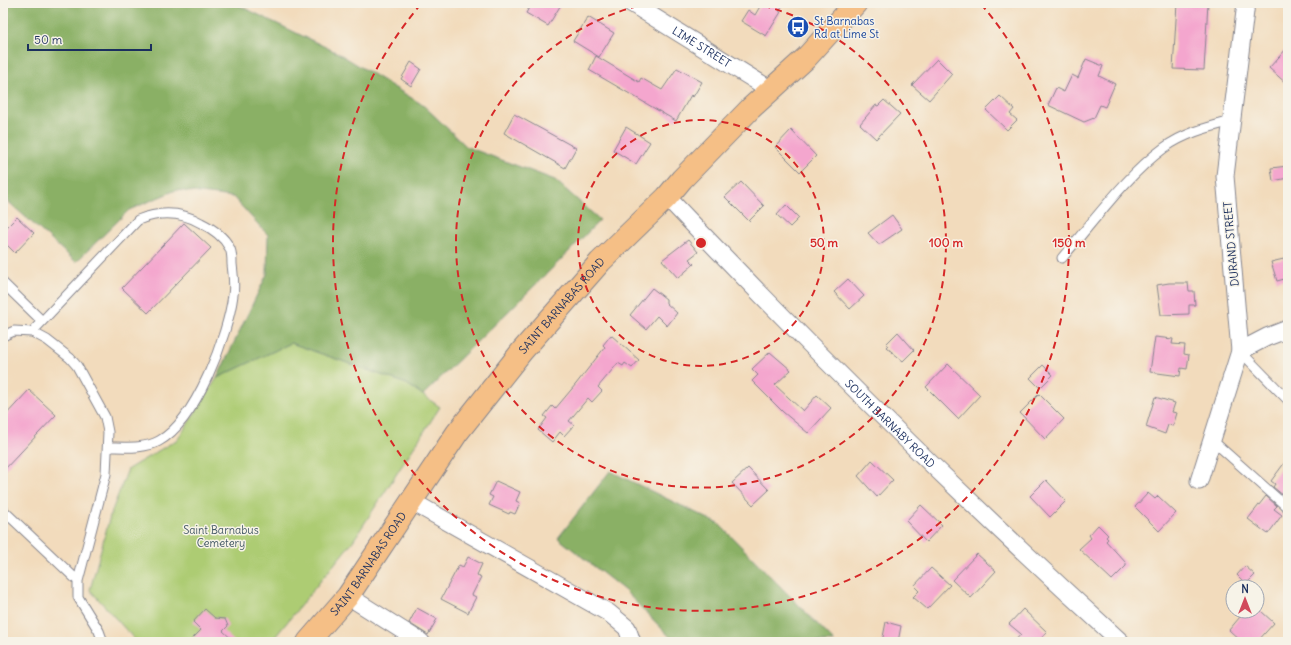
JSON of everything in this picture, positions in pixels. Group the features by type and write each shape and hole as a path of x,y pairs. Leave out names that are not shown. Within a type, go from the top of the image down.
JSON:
{"main road":[{"name":"SAINT BARNABAS ROAD","path":"308,642 348,596 457,433 522,351 600,262 667,197 682,179 751,108 806,58 856,3"}],"street":[{"name":"LIME STREET","path":"631,3 771,90"},
{"name":"DURAND STREET","path":"1199,481 1240,351 1226,176 1246,3"},
{"name":"SOUTH BARNABY ROAD","path":"667,197 725,259 942,476 1121,642"},
{"path":"1240,351 1266,337 1288,329"},
{"path":"411,501 609,613 627,628 632,642"},
{"path":"348,596 421,642"}],"lane":[{"path":"1062,258 1130,179 1164,147 1197,131 1232,121"},
{"path":"32,332 138,220 154,214 168,213 191,217 218,235 229,247 234,280 231,309 224,336 193,405 176,427 158,442 142,446 108,448"},
{"path":"3,283 42,321"},
{"path":"3,336 14,331 32,332 48,340 70,358 77,366 105,417 108,448 106,474 78,581 78,597 99,631 103,642"},
{"path":"1240,351 1288,400"},
{"path":"1212,440 1288,508"},
{"path":"3,510 78,581"}],"green space":[{"path":"3,3 234,3 338,53 423,105 467,147 555,180 600,220 423,395 407,384 291,343 217,378 267,274 268,235 233,197 176,190 129,210 76,262 3,197"},
{"name":"Saint Barnabus Cemetery","path":"291,343 407,384 440,407 353,541 271,642 137,642 90,590 110,516 128,469 178,439 217,378"},
{"path":"610,471 719,524 835,642 675,642 624,590 558,538"}],"building":[{"path":"532,3 562,3 548,26 526,13"},
{"path":"762,3 784,3 779,11 781,12 766,36 741,21 748,10 755,15"},
{"path":"1177,3 1208,3 1204,70 1173,69"},
{"path":"588,17 614,33 599,57 573,41"},
{"path":"1288,47 1288,85 1269,68"},
{"path":"596,56 639,82 641,78 662,90 677,68 702,82 693,97 691,95 676,121 589,70"},
{"path":"937,59 952,74 929,100 912,85"},
{"path":"1086,59 1103,66 1099,76 1115,84 1105,107 1100,105 1094,118 1084,122 1048,105 1056,88 1064,92 1072,75 1078,78"},
{"path":"411,62 421,69 411,86 401,79"},
{"path":"1000,96 1014,109 1010,114 1017,120 1007,130 986,110"},
{"path":"884,100 900,114 876,139 860,124 876,105 878,106"},
{"path":"514,114 576,148 565,168 504,133"},
{"path":"626,127 650,142 636,164 613,150"},
{"path":"791,130 816,156 800,172 775,147"},
{"path":"1288,166 1288,178 1273,181 1271,168"},
{"path":"741,182 764,206 749,221 725,197"},
{"path":"786,205 799,218 790,227 777,215"},
{"path":"892,215 902,229 878,244 868,233"},
{"path":"17,217 34,233 15,253 3,241 3,231"},
{"path":"184,223 211,248 148,313 122,288"},
{"path":"688,240 698,252 689,259 694,264 678,278 662,260"},
{"path":"1288,258 1288,278 1277,281 1271,262"},
{"path":"848,279 864,296 850,309 834,292"},
{"path":"1169,283 1188,283 1189,291 1194,291 1195,305 1189,305 1189,314 1161,315 1157,285"},
{"path":"652,288 666,299 666,303 677,313 667,326 657,316 646,329 630,315"},
{"path":"898,332 914,350 903,361 886,347 888,345 886,344"},
{"path":"611,335 639,360 632,368 625,363 623,366 618,363 598,387 602,391 592,402 588,398 569,421 574,425 564,436 560,432 552,442 538,430 547,418 544,416 552,406 555,409 576,384 605,347 603,345"},
{"path":"1155,337 1173,339 1172,344 1185,345 1184,354 1189,355 1187,369 1181,368 1180,376 1150,372"},
{"path":"770,352 791,370 775,385 803,411 817,395 831,408 808,433 783,412 752,381 758,375 752,369"},
{"path":"948,364 980,395 958,419 926,387"},
{"path":"1043,365 1053,375 1040,388 1030,378"},
{"path":"29,390 56,415 3,471 3,418"},
{"path":"1039,394 1064,419 1045,439 1020,413"},
{"path":"1155,397 1175,403 1172,412 1177,413 1173,426 1168,425 1165,434 1146,427"},
{"path":"1288,458 1288,494 1287,493 1284,496 1273,487 1275,484 1271,481"},
{"path":"872,460 893,480 877,497 858,476"},
{"path":"748,468 769,490 753,505 732,483"},
{"path":"1046,480 1066,501 1050,517 1030,496"},
{"path":"496,481 520,492 516,501 520,503 515,514 510,512 509,514 489,505 493,497 489,495"},
{"path":"1148,493 1155,499 1158,496 1176,513 1159,531 1135,507"},
{"path":"1266,496 1277,506 1274,509 1282,515 1268,534 1248,519"},
{"path":"921,505 942,525 926,542 906,521"},
{"path":"1098,525 1108,535 1106,537 1108,539 1106,541 1126,563 1126,566 1112,580 1079,549 1091,538 1089,535"},
{"path":"977,554 996,571 971,598 952,580"},
{"path":"468,557 482,564 477,575 481,577 472,595 476,597 468,613 441,599 459,565 463,567"},
{"path":"1245,566 1255,575 1251,579 1241,579 1237,575"},
{"path":"931,568 950,585 927,609 913,597 919,591 914,586"},
{"path":"417,608 437,619 428,635 409,623"},
{"path":"205,609 215,618 225,619 228,626 223,631 235,642 189,642 201,630 193,622"},
{"path":"1023,609 1047,632 1038,642 1014,642 1021,634 1009,624"},
{"path":"1265,615 1274,623 1257,642 1242,642 1229,630 1238,619 1265,619"},
{"path":"886,622 901,626 898,642 882,642"}],"place":[{"name":"St Barnabas Rd at Lime St","path":"798,27"}]}
